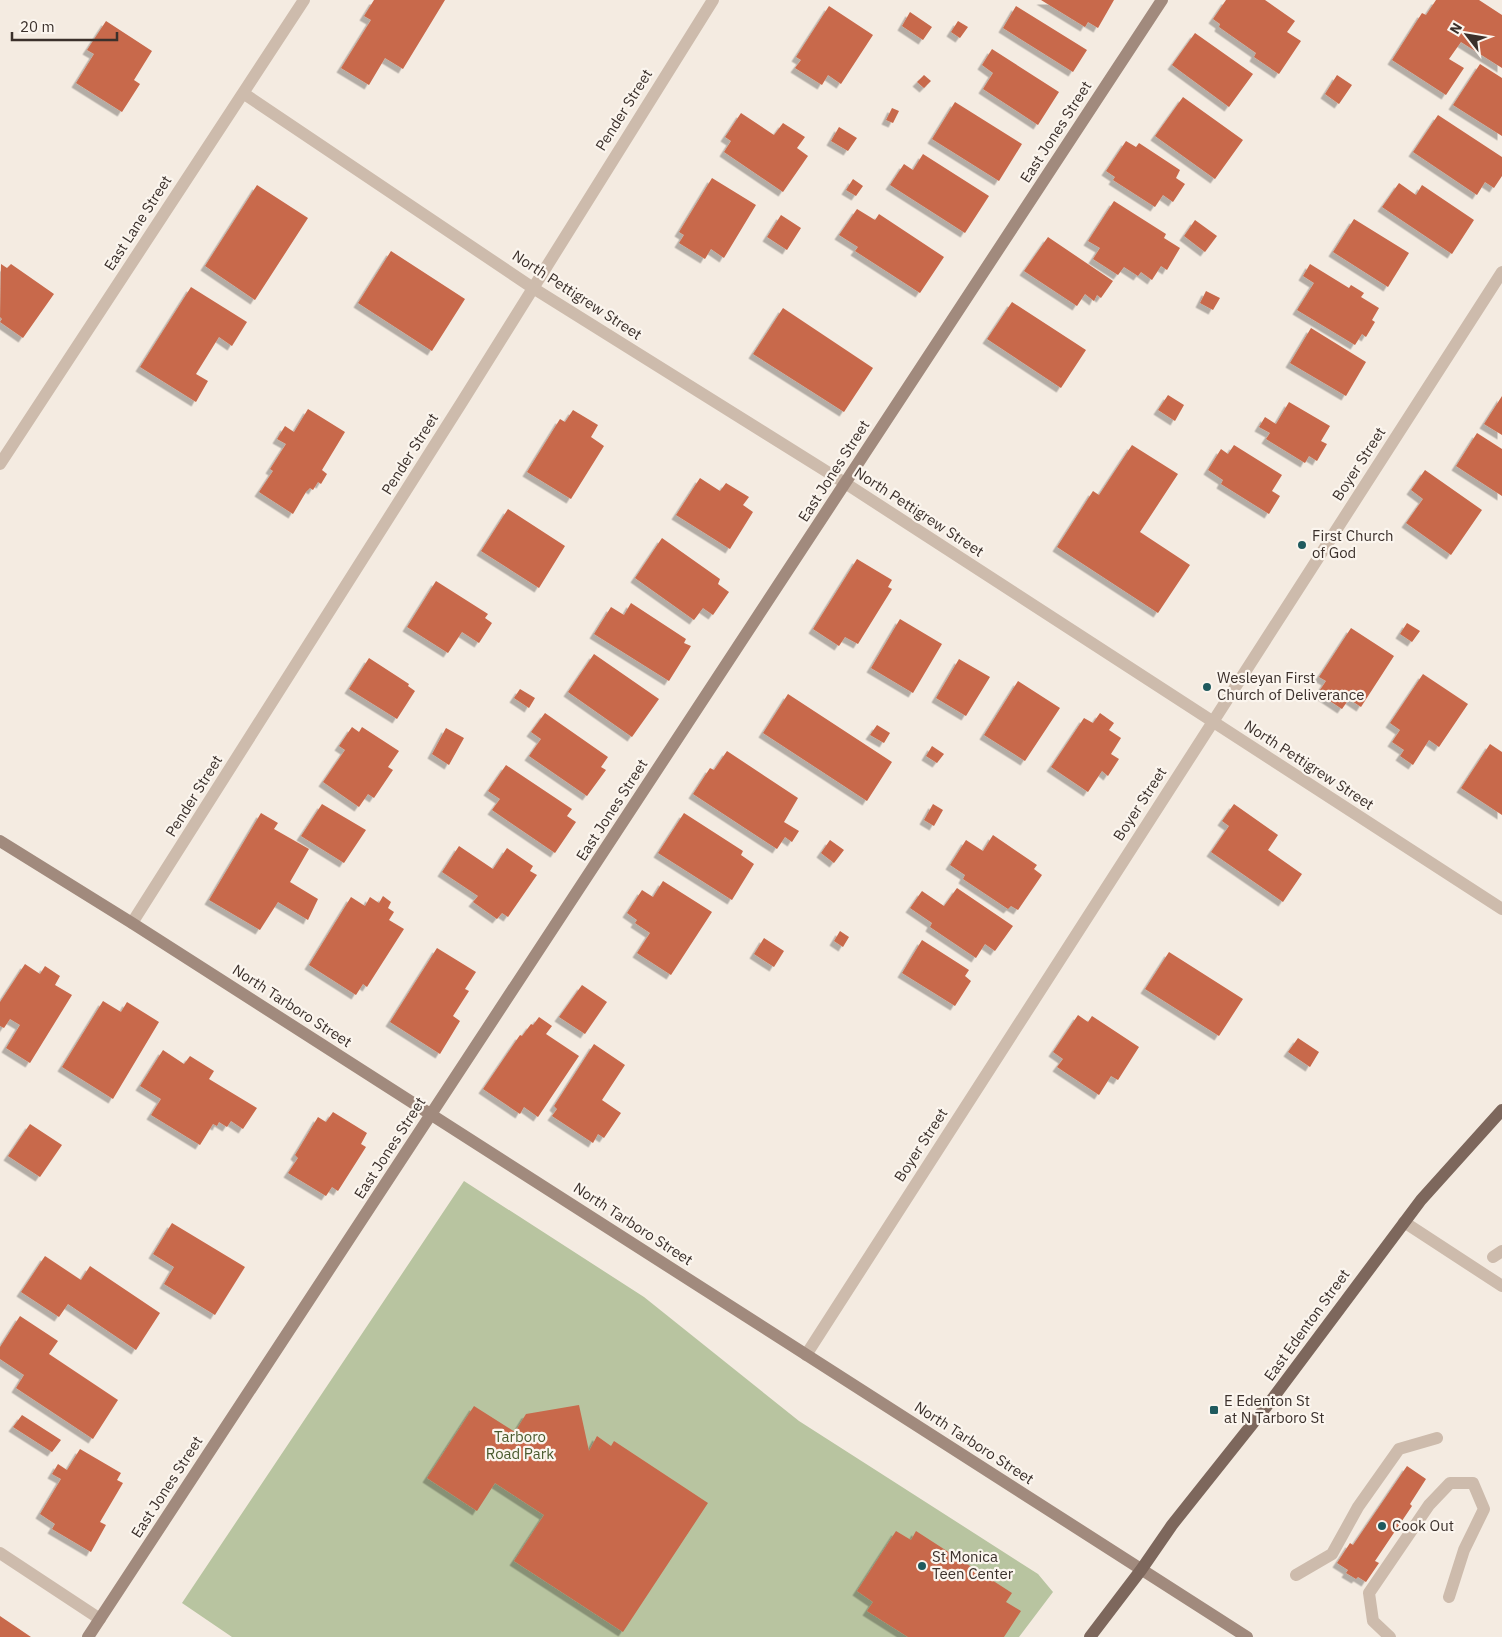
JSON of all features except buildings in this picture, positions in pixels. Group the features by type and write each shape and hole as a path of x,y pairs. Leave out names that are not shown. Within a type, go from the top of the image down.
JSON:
{"main road":[{"name":"East Edenton Street","path":"1090,1637 1142,1570 1172,1525 1274,1398 1420,1200 1502,1110"}],"street":[{"name":"East Lane Street","path":"0,464 304,0"},
{"name":"Pender Street","path":"132,923 452,419 713,0"},
{"name":"East Jones Street","path":"88,1637 1162,0"},
{"name":"North Pettigrew Street","path":"243,93 533,288 845,483 1502,909"},
{"name":"Boyer Street","path":"806,1355 1502,272"},
{"name":"North Tarboro Street","path":"0,841 132,923 1247,1637"},
{"path":"1404,1222 1502,1286"},
{"path":"1296,1575 1332,1554 1358,1507 1399,1449 1437,1438"},
{"path":"1390,1637 1373,1620 1369,1593 1429,1505 1450,1483 1474,1483 1484,1509 1464,1550 1449,1597"},
{"path":"0,1553 100,1619"}],"green space":[{"name":"Tarboro Road Park","path":"464,1181 644,1297 799,1421 1038,1574 1053,1592 1019,1637 232,1637 182,1603"}],"place":[{"name":"First Church of God","path":"1302,545"},
{"name":"Wesleyan First Church of Deliverance","path":"1207,687"},
{"name":"E Edenton St at N Tarboro St","path":"1214,1410"},
{"name":"Cook Out","path":"1382,1526"},
{"name":"St Monica Teen Center","path":"922,1566"}]}
